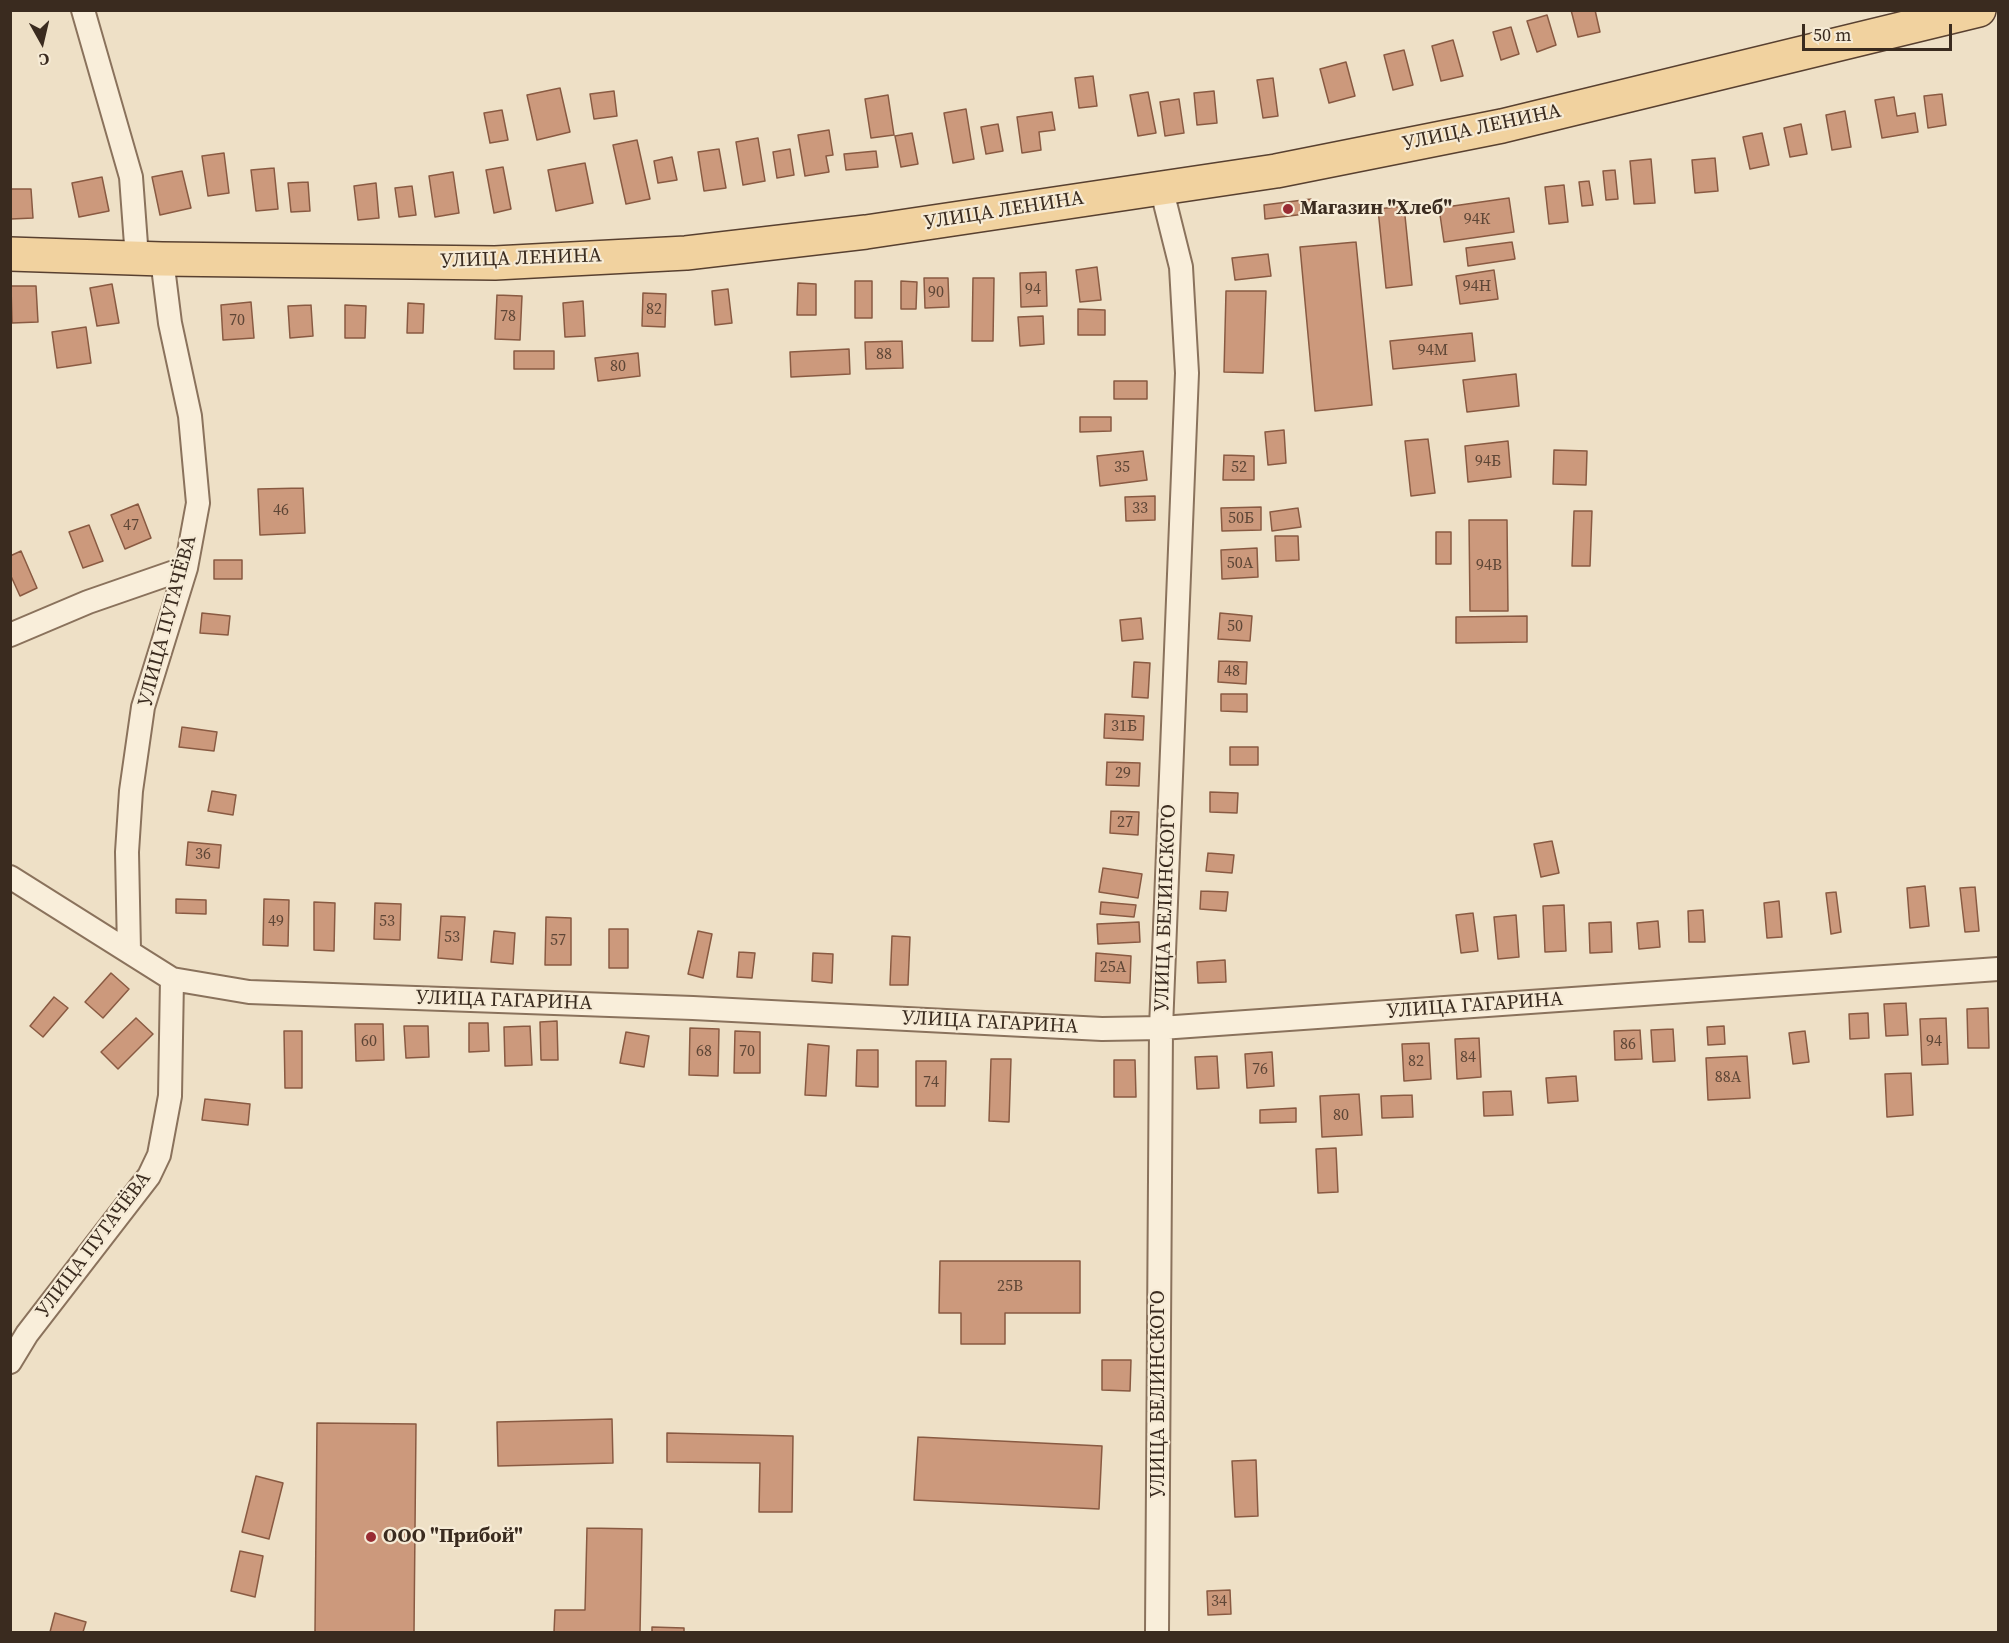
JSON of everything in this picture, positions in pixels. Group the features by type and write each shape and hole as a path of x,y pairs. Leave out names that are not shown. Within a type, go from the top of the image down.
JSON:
{"main road":[{"name":"УЛИЦА ЛЕНИНА","path":"10,254 149,259 495,263 686,253 866,232 1275,171 1502,126 1979,10"}],"street":[{"name":"УЛИЦА ПУГАЧЁВА","path":"84,10 131,177 149,259 170,323 190,416 198,503 186,568 143,707 131,791 127,852 129,950"},
{"name":"УЛИЦА БЕЛИНСКОГО","path":"1157,1632 1161,1028 1187,373 1181,267 1161,187"},
{"path":"10,635 88,602 186,568"},
{"name":"УЛИЦА ГАГАРИНА","path":"10,877 172,979 249,992 693,1008 1102,1029 1161,1028 1998,969"},
{"name":"УЛИЦА ПУГАЧЁВА","path":"10,1362 27,1334 149,1176 159,1155 170,1096 172,979"}],"building":[{"path":"1571,10 1595,10 1600,32 1578,37"},
{"path":"1547,15 1556,45 1537,52 1527,21"},
{"path":"1511,27 1519,54 1501,60 1493,32"},
{"path":"1453,40 1463,76 1441,81 1432,46"},
{"path":"1404,50 1413,85 1393,90 1384,55"},
{"path":"1346,62 1355,96 1329,103 1320,69"},
{"path":"1093,76 1097,106 1079,108 1075,78"},
{"path":"1273,78 1278,116 1263,118 1257,80"},
{"path":"560,88 570,132 537,140 527,95"},
{"path":"614,91 617,116 594,119 590,94"},
{"path":"1214,91 1217,123 1197,125 1194,93"},
{"path":"1148,92 1156,133 1138,136 1130,95"},
{"path":"1942,94 1946,125 1928,128 1924,96"},
{"path":"888,95 894,135 871,138 865,99"},
{"path":"1894,97 1897,116 1915,113 1918,132 1882,138 1875,100"},
{"path":"1179,99 1184,133 1165,136 1160,102"},
{"path":"966,109 974,159 953,163 944,113"},
{"path":"502,110 508,140 490,143 484,113"},
{"path":"1845,111 1851,147 1832,150 1826,115"},
{"path":"1052,112 1055,130 1039,132 1041,150 1022,153 1017,117"},
{"path":"998,124 1003,151 986,154 981,127"},
{"path":"1801,124 1807,154 1790,157 1784,128"},
{"path":"829,130 833,155 826,156 829,172 805,176 798,135"},
{"path":"912,133 918,164 901,167 895,136"},
{"path":"1762,133 1769,165 1750,169 1743,137"},
{"path":"758,138 765,181 743,185 736,142"},
{"path":"637,140 650,199 626,204 613,145"},
{"path":"719,149 726,188 704,191 698,152"},
{"path":"790,149 794,175 777,178 773,152"},
{"path":"876,151 878,167 846,170 844,154"},
{"path":"224,153 229,193 208,196 202,156"},
{"path":"672,157 677,180 658,183 654,161"},
{"path":"1715,158 1718,191 1695,193 1692,160"},
{"path":"1651,159 1655,203 1634,204 1630,161"},
{"path":"585,163 593,203 556,211 548,170"},
{"path":"503,167 511,209 494,213 486,170"},
{"path":"274,168 278,209 256,211 251,170"},
{"path":"1615,170 1618,199 1606,200 1603,171"},
{"path":"182,171 191,208 160,215 152,177"},
{"path":"453,172 459,213 435,217 429,176"},
{"path":"102,177 109,211 79,217 72,183"},
{"path":"1589,181 1593,205 1582,206 1579,182"},
{"path":"308,182 310,211 291,212 288,183"},
{"path":"376,183 379,218 358,220 354,186"},
{"path":"1564,185 1568,222 1549,224 1545,187"},
{"path":"412,186 416,215 399,217 395,188"},
{"path":"10,189 31,189 33,218 11,219"},
{"path":"1509,198 1514,232 1444,242 1439,208"},
{"name":"Магазин \"Хлеб\"","path":"1311,199 1313,213 1265,219 1264,205"},
{"path":"1404,206 1412,285 1386,288 1378,209"},
{"path":"1356,242 1372,405 1315,411 1300,247"},
{"path":"1512,242 1515,259 1468,266 1466,248"},
{"path":"1268,254 1271,276 1235,280 1232,258"},
{"path":"1097,267 1101,300 1080,302 1076,270"},
{"path":"1494,270 1498,299 1460,304 1456,276"},
{"path":"1046,272 1047,306 1021,307 1020,273"},
{"path":"924,278 948,278 949,307 925,308"},
{"path":"973,278 994,278 993,341 972,341"},
{"path":"855,281 872,281 872,318 855,318"},
{"path":"901,281 917,282 916,309 901,309"},
{"path":"798,283 816,284 816,315 797,315"},
{"path":"112,284 119,323 97,326 90,288"},
{"path":"11,286 36,286 38,322 12,323"},
{"path":"728,289 732,323 715,325 712,291"},
{"path":"1226,291 1266,291 1263,373 1224,372"},
{"path":"643,293 666,294 665,327 642,326"},
{"path":"497,295 522,296 520,340 495,339"},
{"path":"583,301 585,336 565,337 563,303"},
{"path":"251,302 254,338 223,340 221,305"},
{"path":"408,303 424,304 423,333 407,333"},
{"path":"311,305 313,336 290,338 288,306"},
{"path":"345,305 366,306 365,338 345,338"},
{"path":"1078,309 1105,310 1105,335 1078,335"},
{"path":"1043,316 1044,344 1020,346 1018,317"},
{"path":"86,327 91,363 57,368 52,332"},
{"path":"1472,333 1475,361 1393,369 1390,341"},
{"path":"902,341 903,368 866,369 865,342"},
{"path":"849,349 850,374 791,377 790,352"},
{"path":"514,351 554,351 554,369 514,369"},
{"path":"638,353 640,376 598,381 595,358"},
{"path":"1516,374 1519,406 1467,412 1463,380"},
{"path":"1114,381 1147,381 1147,399 1114,399"},
{"path":"1080,417 1111,417 1111,431 1080,432"},
{"path":"1284,430 1286,463 1268,465 1265,432"},
{"path":"1428,439 1435,493 1411,496 1405,441"},
{"path":"1508,441 1511,477 1468,482 1465,446"},
{"path":"1554,450 1587,451 1586,485 1553,484"},
{"path":"1143,451 1147,480 1100,486 1097,456"},
{"path":"1224,455 1254,456 1254,480 1223,480"},
{"path":"303,488 305,533 260,535 258,489"},
{"path":"1155,496 1155,520 1126,521 1125,497"},
{"path":"138,504 151,538 125,549 111,515"},
{"path":"1261,507 1261,530 1222,531 1221,508"},
{"path":"1298,508 1301,527 1272,531 1270,512"},
{"path":"1574,511 1592,511 1590,566 1572,566"},
{"path":"1469,520 1507,520 1508,611 1470,611"},
{"path":"89,525 103,561 83,568 69,532"},
{"path":"1436,532 1451,532 1451,564 1436,564"},
{"path":"1275,536 1298,536 1299,560 1276,561"},
{"path":"1257,548 1258,577 1222,579 1221,550"},
{"path":"21,551 37,588 20,596 10,574 10,556"},
{"path":"214,560 242,560 242,579 214,579"},
{"path":"202,613 230,616 228,635 200,633"},
{"path":"1220,613 1252,616 1250,641 1218,639"},
{"path":"1527,616 1527,642 1456,643 1456,617"},
{"path":"1141,618 1143,639 1122,641 1120,620"},
{"path":"1219,661 1247,662 1246,684 1218,682"},
{"path":"1134,662 1150,663 1148,698 1132,697"},
{"path":"1221,694 1247,694 1247,712 1221,711"},
{"path":"1105,714 1144,716 1143,740 1104,738"},
{"path":"182,727 217,732 214,751 179,747"},
{"path":"1230,747 1258,747 1258,765 1230,765"},
{"path":"1107,762 1140,763 1139,786 1106,785"},
{"path":"212,791 236,795 233,815 208,811"},
{"path":"1210,792 1238,793 1237,813 1210,812"},
{"path":"1111,811 1139,812 1138,835 1110,833"},
{"path":"1552,841 1559,873 1541,877 1534,844"},
{"path":"188,842 221,845 219,868 186,865"},
{"path":"1208,853 1234,855 1232,873 1206,871"},
{"path":"1103,868 1142,874 1138,898 1099,892"},
{"path":"1925,886 1929,926 1910,928 1907,888"},
{"path":"1975,887 1979,931 1965,932 1960,888"},
{"path":"1201,891 1228,892 1226,911 1200,909"},
{"path":"1836,892 1841,932 1831,934 1826,893"},
{"path":"176,899 206,900 206,914 176,913"},
{"path":"264,899 289,900 288,946 263,945"},
{"path":"1779,901 1782,937 1767,938 1764,903"},
{"path":"314,902 335,903 334,951 314,950"},
{"path":"1101,902 1136,905 1134,917 1100,914"},
{"path":"375,903 401,904 400,940 374,939"},
{"path":"1564,905 1566,951 1545,952 1543,906"},
{"path":"1703,910 1705,942 1689,942 1688,911"},
{"path":"1473,913 1478,951 1461,953 1456,915"},
{"path":"1516,915 1519,957 1498,959 1494,917"},
{"path":"441,916 465,917 462,960 438,958"},
{"path":"546,917 571,918 571,965 545,965"},
{"path":"1658,921 1660,947 1639,949 1637,923"},
{"path":"1139,922 1140,942 1098,944 1097,924"},
{"path":"1611,922 1612,952 1590,953 1589,923"},
{"path":"609,929 628,929 628,968 609,968"},
{"path":"494,931 515,933 513,964 491,962"},
{"path":"698,931 712,934 703,978 688,974"},
{"path":"892,936 910,937 908,985 890,985"},
{"path":"739,952 755,953 752,978 737,977"},
{"path":"813,953 833,954 832,983 812,981"},
{"path":"1096,953 1131,956 1130,983 1095,981"},
{"path":"1225,960 1226,982 1198,983 1197,962"},
{"path":"111,973 129,989 103,1018 85,1002"},
{"path":"54,997 68,1008 43,1037 30,1026"},
{"path":"1906,1003 1908,1035 1886,1036 1884,1004"},
{"path":"1988,1008 1989,1048 1968,1048 1967,1009"},
{"path":"1868,1013 1869,1038 1850,1039 1849,1014"},
{"path":"136,1018 153,1034 118,1069 101,1052"},
{"path":"1946,1018 1948,1064 1922,1065 1920,1019"},
{"path":"557,1021 558,1060 541,1060 540,1022"},
{"path":"469,1023 488,1023 489,1051 469,1052"},
{"path":"355,1024 383,1024 384,1060 356,1061"},
{"path":"404,1026 428,1026 429,1057 406,1058"},
{"path":"530,1026 532,1065 505,1066 504,1027"},
{"path":"1724,1026 1725,1044 1708,1045 1707,1027"},
{"path":"690,1028 719,1029 718,1076 689,1075"},
{"path":"1673,1029 1675,1061 1653,1062 1651,1030"},
{"path":"1640,1030 1642,1059 1615,1060 1614,1031"},
{"path":"284,1031 302,1031 302,1088 285,1088"},
{"path":"735,1031 760,1032 760,1073 734,1073"},
{"path":"1805,1031 1809,1062 1793,1064 1789,1033"},
{"path":"626,1032 649,1036 644,1067 620,1063"},
{"path":"1479,1038 1481,1077 1457,1079 1455,1039"},
{"path":"1429,1043 1431,1079 1404,1081 1402,1044"},
{"path":"808,1044 829,1046 826,1096 805,1095"},
{"path":"857,1050 878,1050 878,1087 856,1086"},
{"path":"1272,1052 1274,1086 1247,1088 1245,1054"},
{"path":"1217,1056 1219,1088 1197,1089 1195,1057"},
{"path":"1747,1056 1750,1098 1708,1100 1706,1058"},
{"path":"991,1059 1011,1059 1009,1122 989,1121"},
{"path":"1114,1060 1135,1060 1136,1097 1114,1097"},
{"path":"916,1061 946,1061 945,1106 916,1106"},
{"path":"1911,1073 1913,1115 1887,1117 1885,1074"},
{"path":"1576,1076 1578,1101 1548,1103 1546,1078"},
{"path":"1511,1091 1513,1115 1484,1116 1483,1092"},
{"path":"1359,1094 1362,1135 1322,1137 1320,1096"},
{"path":"1412,1095 1413,1117 1382,1118 1381,1096"},
{"path":"205,1099 250,1104 248,1125 202,1120"},
{"path":"1296,1108 1296,1122 1260,1123 1260,1110"},
{"path":"1336,1148 1338,1192 1318,1193 1316,1149"},
{"path":"940,1261 1080,1261 1080,1313 1005,1313 1005,1344 961,1344 961,1313 939,1313"},
{"path":"1102,1360 1131,1360 1130,1391 1102,1390"},
{"path":"612,1419 613,1463 498,1466 497,1422"},
{"path":"317,1423 416,1424 414,1632 315,1632"},
{"path":"667,1433 793,1436 792,1512 759,1512 760,1463 667,1462"},
{"path":"918,1437 1102,1446 1099,1509 914,1500"},
{"path":"1256,1460 1258,1516 1235,1517 1232,1461"},
{"path":"256,1476 283,1483 269,1539 242,1532"},
{"path":"587,1528 642,1529 640,1632 554,1632 555,1610 585,1610"},
{"path":"240,1551 263,1556 255,1597 231,1591"},
{"path":"1230,1590 1231,1614 1208,1615 1207,1591"},
{"path":"55,1613 86,1622 83,1632 50,1632"},
{"path":"652,1627 684,1628 684,1632 652,1632"}],"place":[{"name":"Магазин \"Хлеб\"","path":"1288,209"},
{"name":"ООО \"Прибой\"","path":"371,1537"}]}
